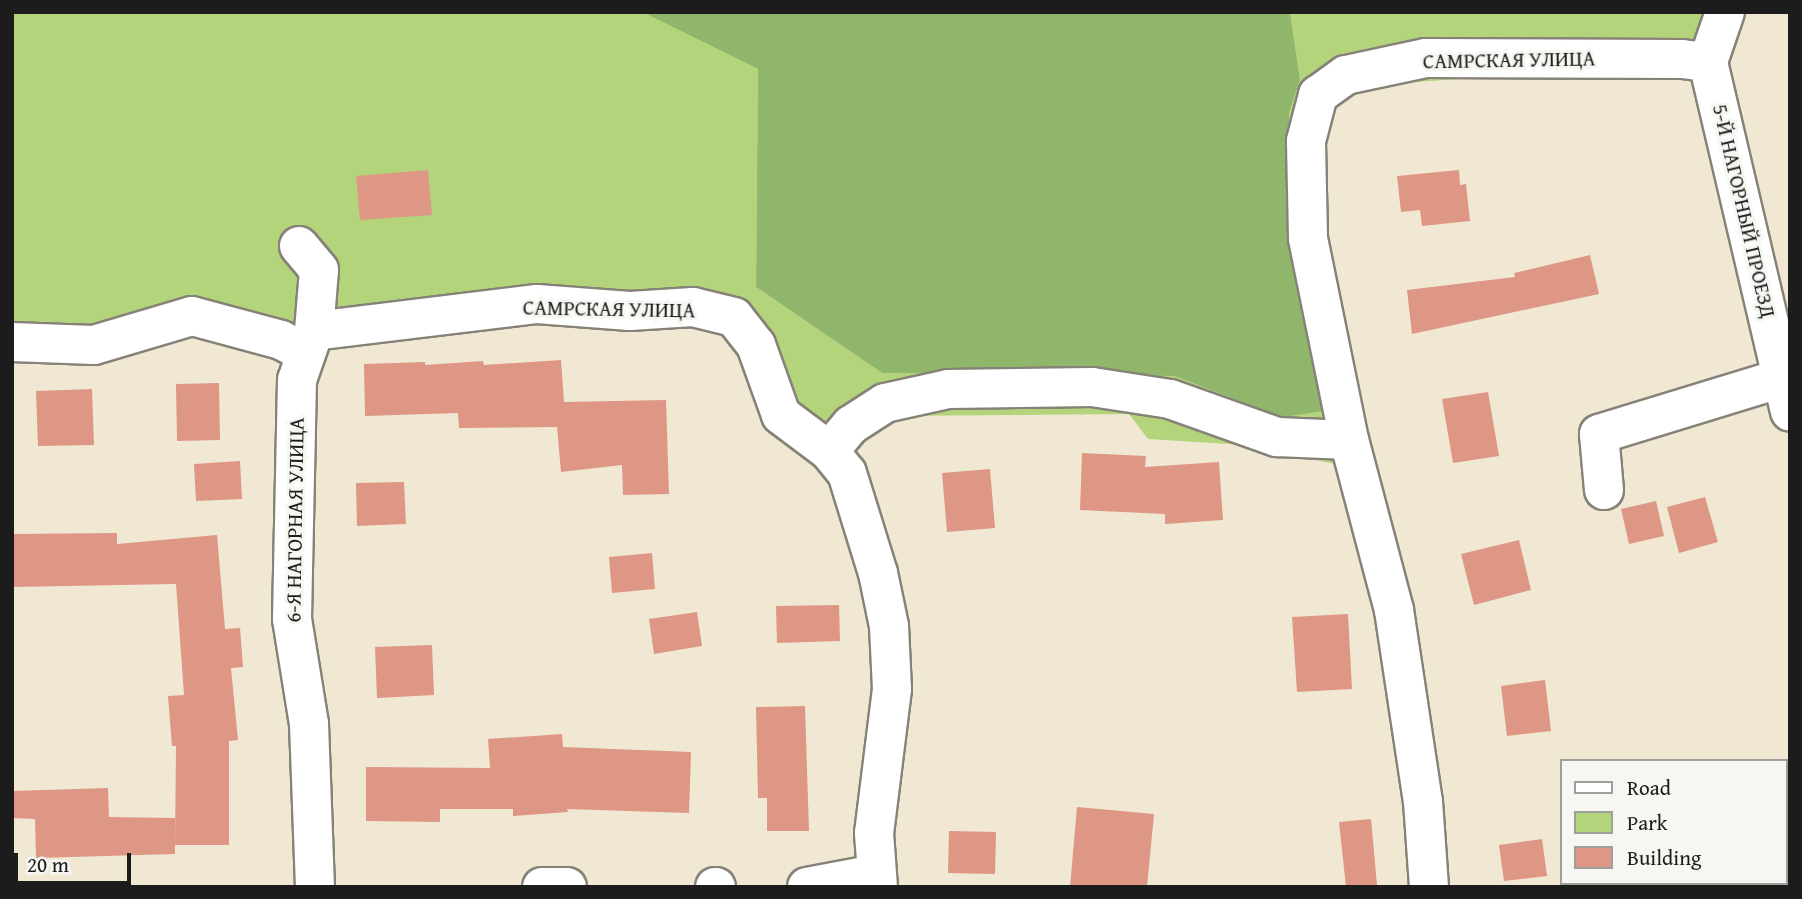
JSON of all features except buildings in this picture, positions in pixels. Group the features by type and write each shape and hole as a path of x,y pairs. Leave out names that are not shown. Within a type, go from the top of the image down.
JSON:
{"street":[{"path":"1708,62 1725,12"},
{"name":"САМРСКАЯ УЛИЦА","path":"1349,440 1308,238 1306,141 1318,95 1346,75 1426,58 1682,59 1708,62"},
{"name":"5-Й НАГОРНЫЙ ПРОЕЗД","path":"1708,62 1786,395"},
{"name":"6-Я НАГОРНАЯ УЛИЦА","path":"299,246 319,270 309,341 298,380 292,620 309,724 315,887"},
{"name":"САМРСКАЯ УЛИЦА","path":"309,341 537,304 630,311 693,307 734,317 755,345 781,415 829,451 847,473 878,573 889,626 892,689 876,821 877,880"},
{"path":"12,342 94,345 192,316 281,340 309,341"},
{"path":"829,451 851,425 885,403 948,389 1092,387 1170,399 1277,437 1349,440 1394,610 1423,802 1429,887"},
{"path":"1604,490 1599,434 1786,395"},
{"path":"807,887 877,880"},
{"path":"542,887 567,887"}],"green space":[{"path":"12,12 642,12 758,69 756,287 882,373 1174,376 1282,417 1302,247 1289,112 1300,80 1290,12 1715,12 1691,48 1658,66 1353,86 1330,101 1318,144 1318,237 1374,466 1330,463 1245,445 1148,439 1129,414 886,416 861,443 819,432 789,406 737,311 290,335 12,334"},
{"path":"642,12 1290,12 1300,80 1289,113 1302,247 1324,411 1282,417 1174,376 882,373 756,287 758,69"}]}
